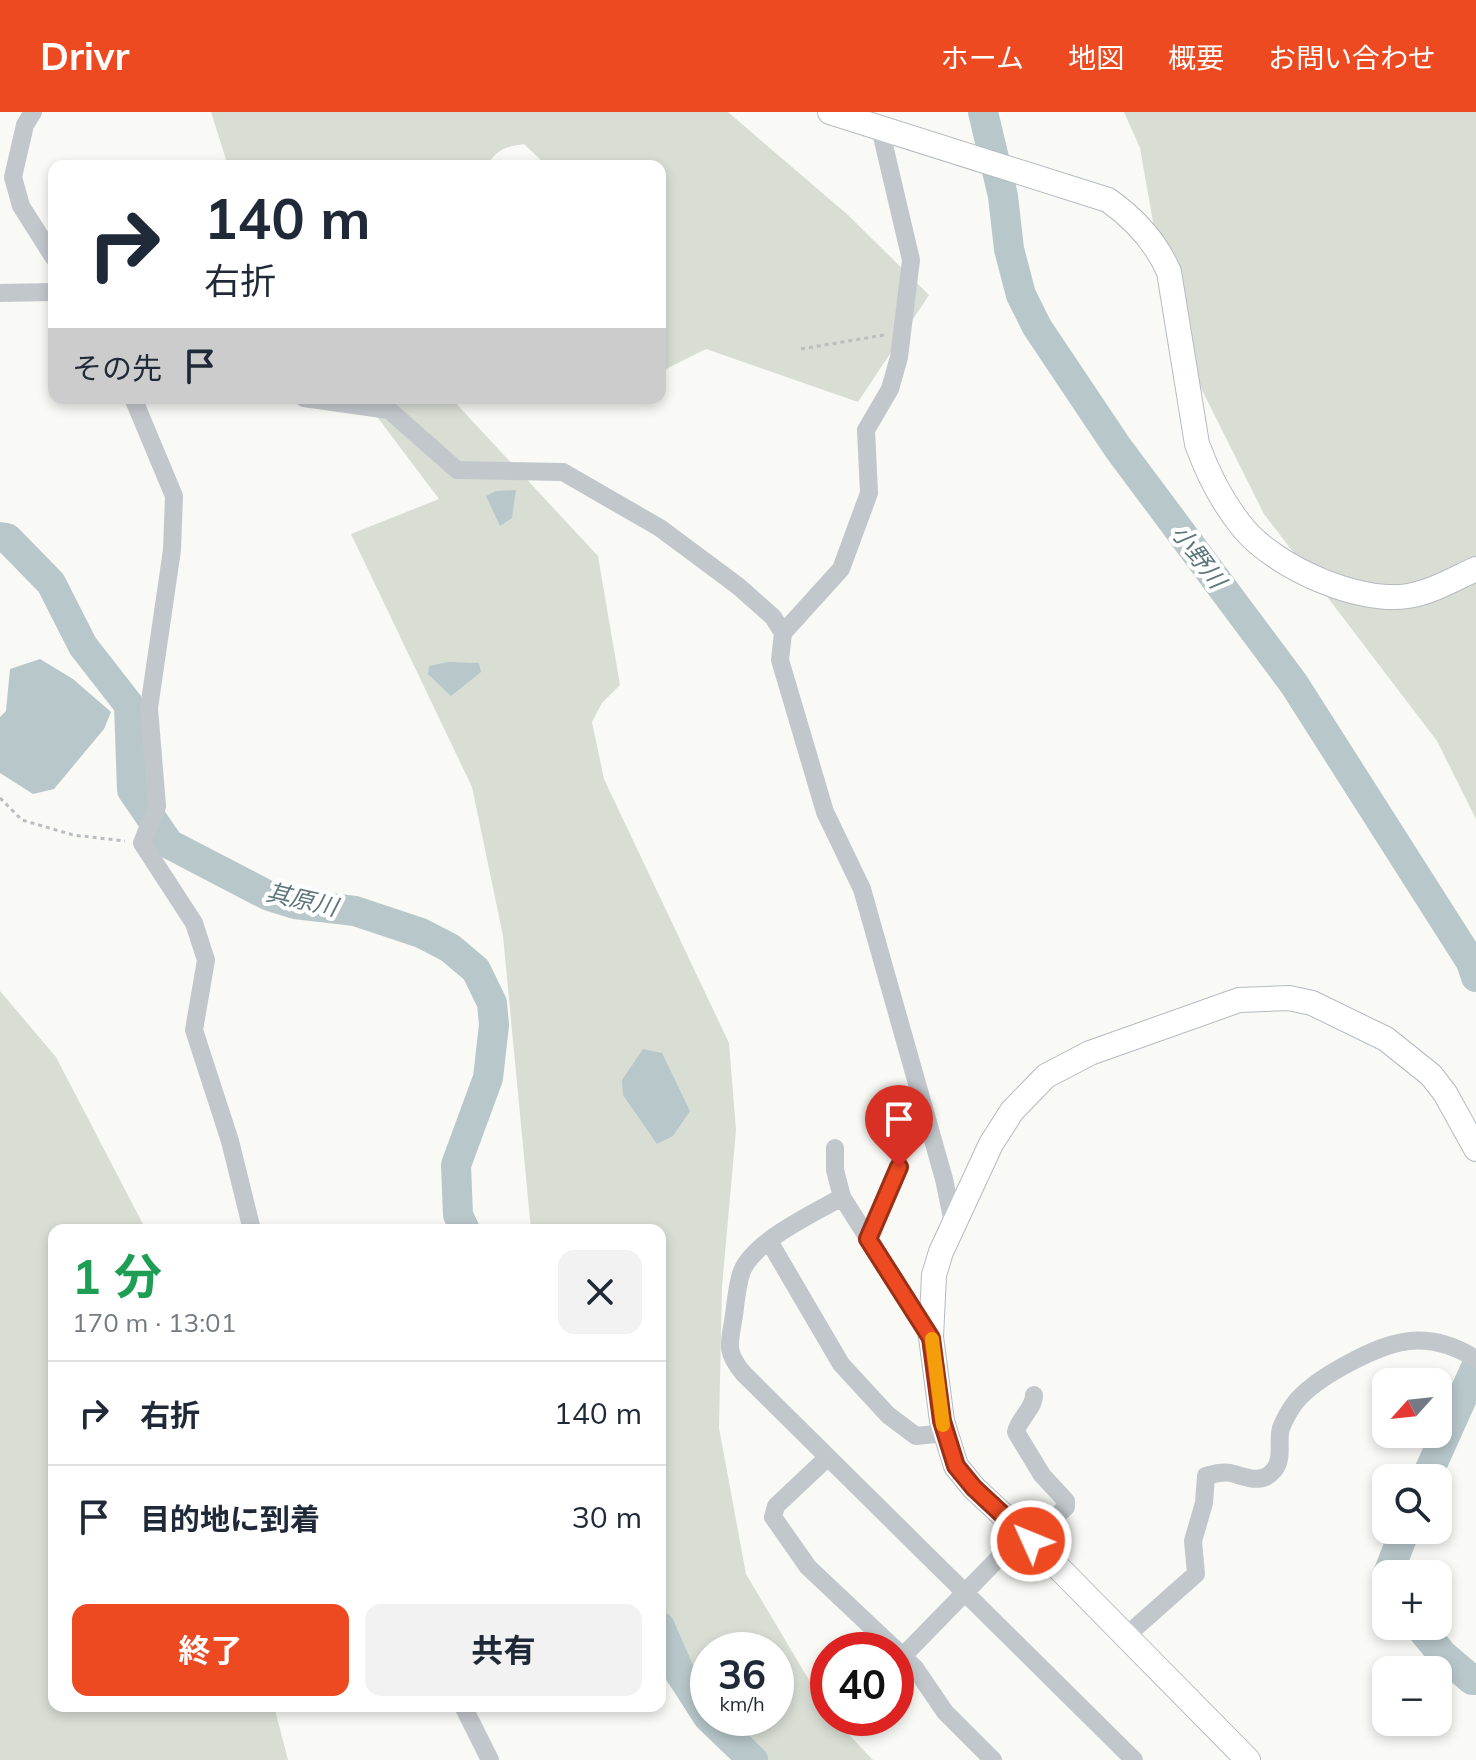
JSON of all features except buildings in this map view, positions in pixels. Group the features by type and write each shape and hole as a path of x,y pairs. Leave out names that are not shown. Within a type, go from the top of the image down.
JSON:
{"street":[{"path":"33,112 25,125 13,177 21,206 48,249"},
{"path":"830,112 1108,200 1143,229 1161,254 1169,272 1197,444 1204,465 1228,508 1246,531 1273,553 1323,581 1357,594 1387,597 1432,590 1476,569"},
{"path":"880,128 911,260 903,332 890,389 866,430 869,493 841,569 783,633 780,660 825,812 862,889 944,1179 953,1223"},
{"path":"0,293 48,292"},
{"path":"136,404 174,496 172,550 149,708 157,806 142,843 194,923 206,960 194,1030 230,1141 251,1224"},
{"path":"346,404 389,410 457,470 563,472 660,528 738,586 773,617 783,633"},
{"path":"1242,1758 1126,1636 974,1488 956,1466 945,1433 931,1338 934,1275 953,1223 991,1144 1012,1111 1046,1076 1090,1053 1239,1000 1289,998 1312,1003 1386,1039 1431,1075 1445,1093 1476,1149"},
{"path":"835,1148 835,1170 842,1197 931,1338"},
{"path":"868,1239 899,1167"},
{"path":"842,1197 769,1241 747,1262 740,1275 730,1357 1134,1760"},
{"path":"769,1241 841,1364 888,1415 916,1436 945,1433"},
{"path":"1126,1636 1196,1574 1193,1541 1204,1503 1206,1476 1227,1471 1250,1481 1265,1477 1275,1469 1281,1430 1294,1404 1327,1375 1369,1352 1399,1341 1441,1343 1471,1356"},
{"path":"914,1638 1027,1537 1066,1507 1066,1501 1042,1475 1016,1432 1019,1422 1034,1402 1034,1395"},
{"path":"828,1457 776,1506 773,1517 808,1567 877,1632"},
{"path":"914,1667 945,1712 993,1760"},
{"path":"466,1712 490,1760"}],"path":[{"path":"801,349 903,332"},
{"path":"0,798 22,820 73,835 142,843"}],"shaded area":[{"path":"211,112 728,112 848,215 929,295 858,402 706,349 666,369 666,160 541,160 524,144 502,150 491,160 226,160"},
{"path":"1124,112 1476,112 1476,819 1437,741 1264,514 1172,330 1140,148"},
{"path":"368,404 457,404 598,556 620,685 602,703 592,722 604,779 729,1043 736,1130 722,1287 719,1428 746,1574 780,1632 690,1632 690,1710 666,1680 666,1224 530,1224 503,936 472,787 351,534 439,499"},
{"path":"516,490 512,518 500,526 486,496 496,491"},
{"path":"40,659 73,679 111,712 104,729 54,789 33,794 0,773 0,717 6,711 10,669"},
{"path":"448,662 479,663 481,672 451,696 428,674 429,666"},
{"path":"0,991 56,1057 143,1224 48,1224 48,1712 276,1712 288,1760 0,1760"},
{"path":"643,1049 662,1053 690,1111 673,1136 657,1144 623,1095 622,1080"},
{"path":"794,1655 810,1682 810,1736 850,1736 873,1760 740,1760 710,1736 794,1736"}],"waterway":[{"name":"小野川","path":"983,112 1003,196 1009,249 1021,295 1037,327 1118,448 1294,684 1471,962 1476,977"},
{"name":"其原川","path":"0,537 7,538 51,583 83,646 129,705 132,790 169,844 269,896 295,904 355,911 421,933 450,948 476,970 492,1003 494,1025 488,1078 456,1165 458,1215 462,1224"},
{"name":"小野川","path":"1432,1464 1476,1367"},
{"name":"小野川","path":"1393,1560 1400,1544"},
{"name":"小野川","path":"1430,1640 1442,1654 1472,1680 1476,1680"},
{"name":"其原川","path":"666,1641 690,1689"},
{"name":"其原川","path":"728,1736 753,1760"}],"slow traffic":[{"path":"932,1339 943,1425"}],"route":[{"path":"899,1167 868,1239 931,1338 942,1421 956,1466 974,1488 1031,1541"}]}
